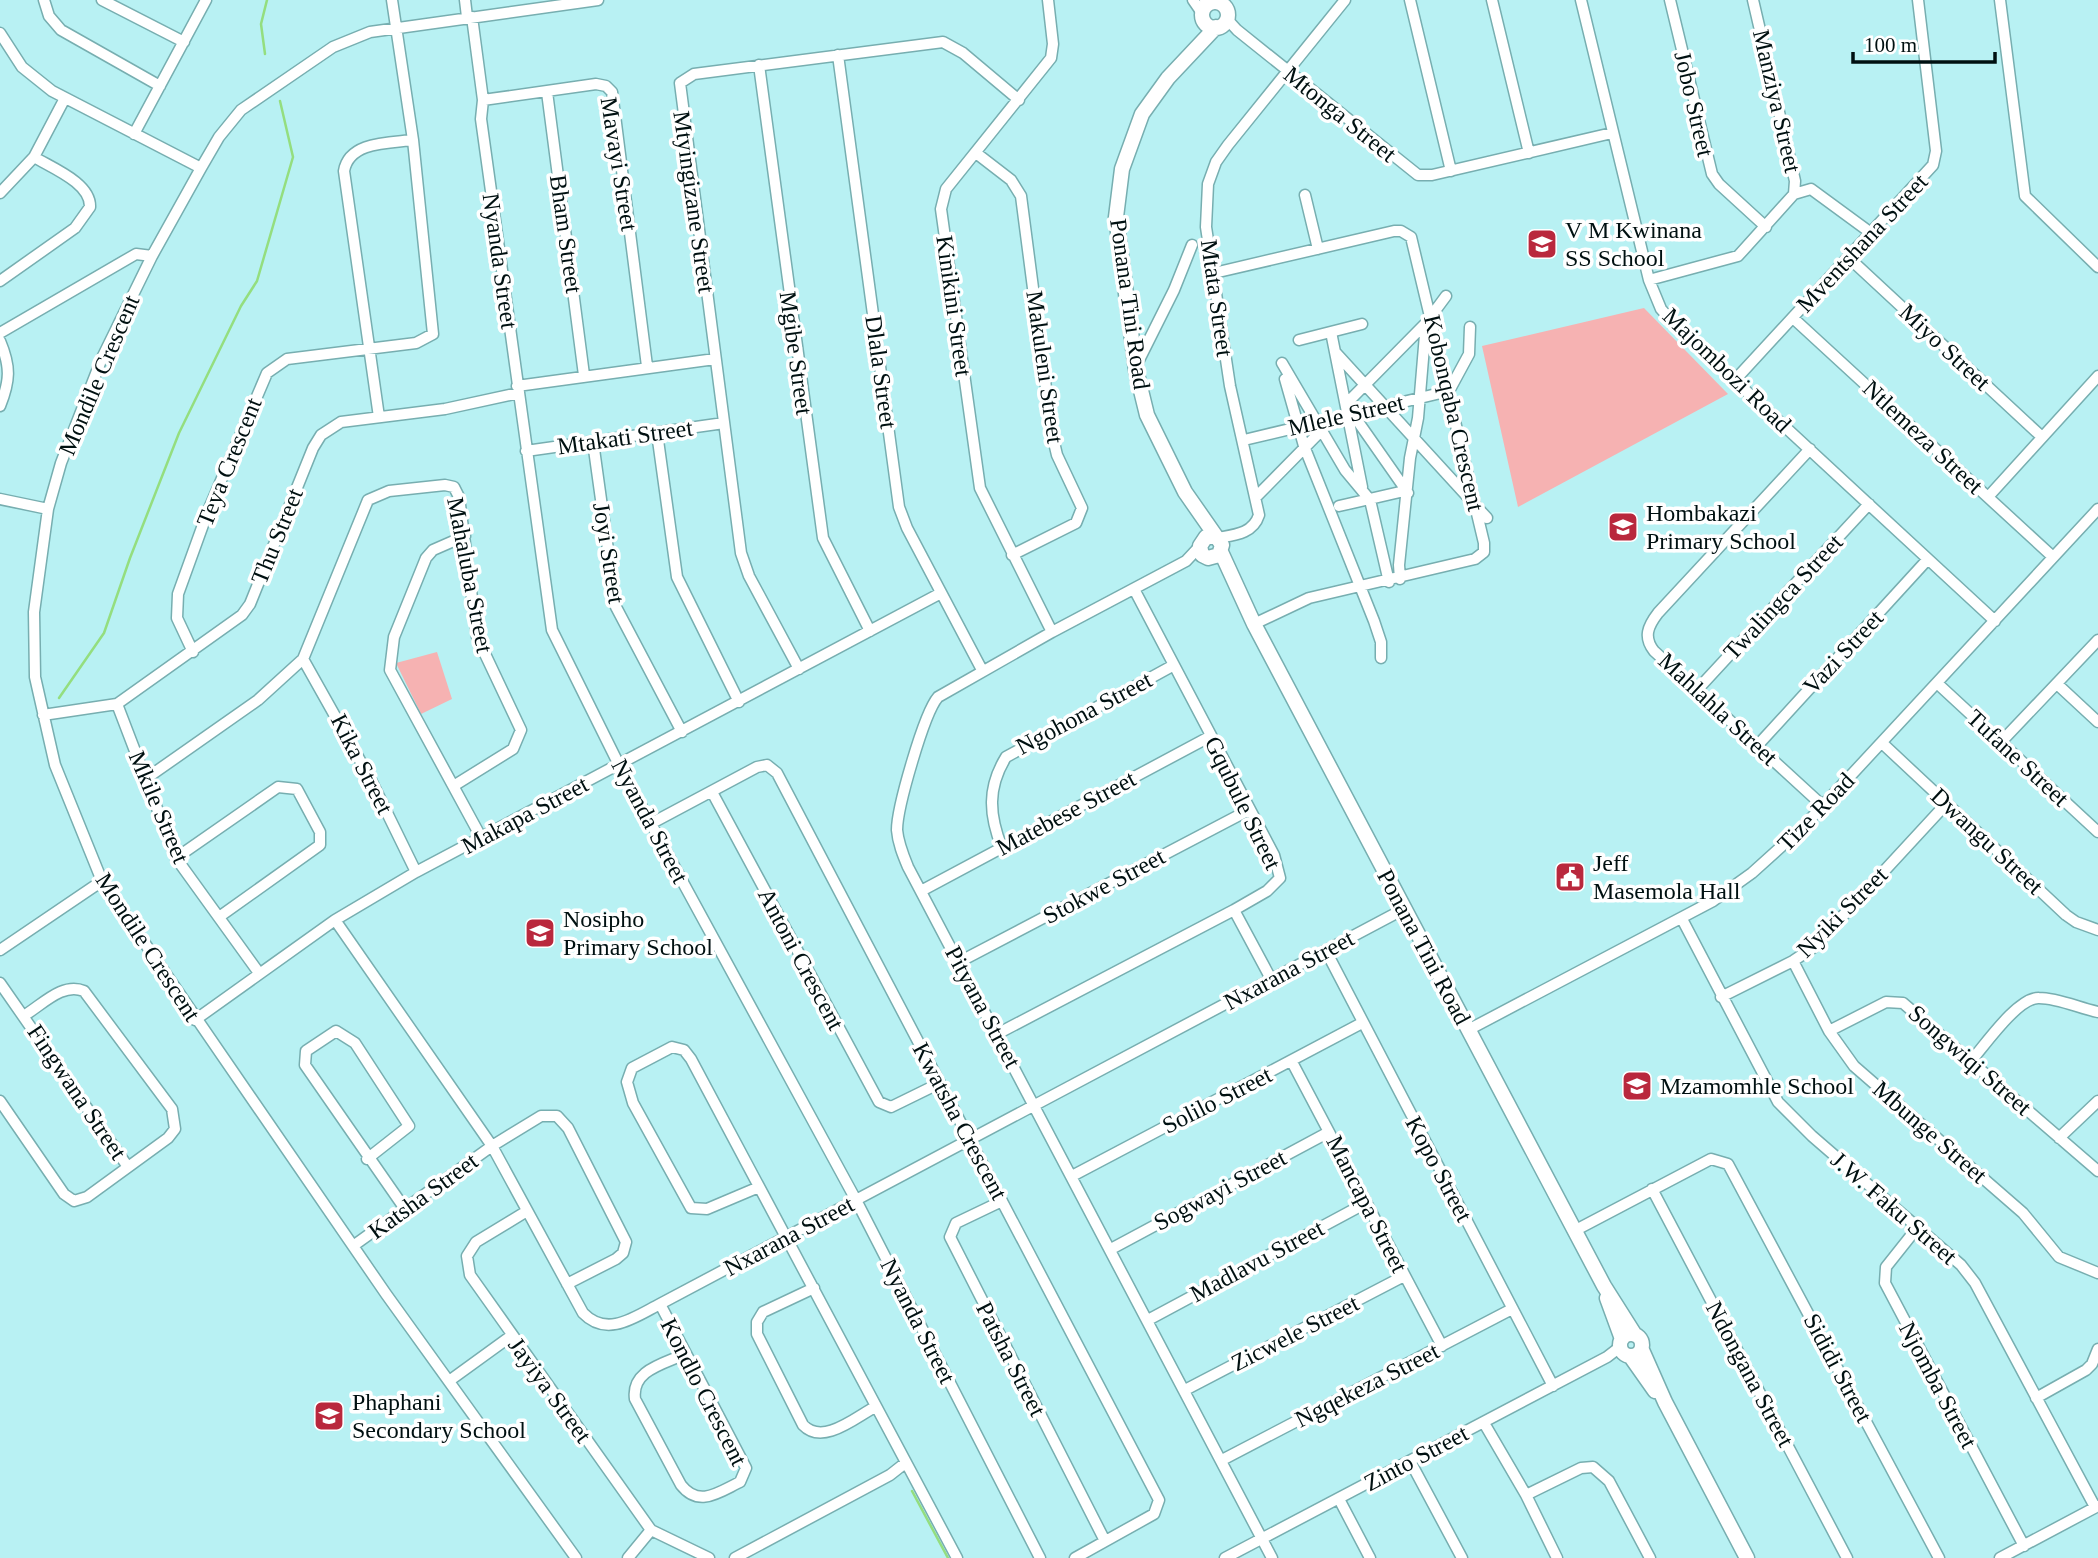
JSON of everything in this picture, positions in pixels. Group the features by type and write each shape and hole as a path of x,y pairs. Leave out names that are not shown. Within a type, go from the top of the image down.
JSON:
{"street":[{"path":"44,0 46,11 61,30 160,86"},
{"path":"102,0 184,42"},
{"path":"134,134 206,0"},
{"name":"Teya Crescent","path":"193,652 176,612 178,594 263,379 273,367 288,359 422,342 433,334 413,140 392,0"},
{"name":"Nyanda Street","path":"465,0 483,100 481,119 549,621 619,765 856,1200 1040,1558"},
{"name":"Mondile Crescent","path":"576,1558 195,1020 102,881 55,765 36,677 34,612 48,509 61,463 102,358 152,256 201,168 219,137 241,110 333,47 359,35 533,4 598,0"},
{"name":"Kinikini Street","path":"1048,0 1053,54 942,197 942,218 976,475 984,500 1052,632"},
{"path":"1193,0 1216,11"},
{"name":"Mtata Street","path":"1211,548 1256,523 1259,515 1225,357 1206,227 1211,172 1227,145 1345,0"},
{"path":"1410,0 1451,171"},
{"path":"1492,0 1529,153"},
{"name":"Majombozi Road","path":"1581,0 1655,299 1668,318 1995,621"},
{"name":"Jobo Street","path":"1670,0 1712,174 1719,184 1766,227"},
{"name":"Manziya Street","path":"1649,280 1734,259 1794,194 1795,181 1753,0"},
{"name":"Mventshana Street","path":"1735,380 1928,172 1935,159 1918,0"},
{"path":"2000,0 2022,188 2032,205 2098,267"},
{"name":"Mtonga Street","path":"1216,11 1412,172 1424,176 1612,133"},
{"name":"Ponana Tini Road","path":"1216,11 1142,114 1127,151 1117,196 1119,252 1136,366 1147,415 1211,548 1245,607 1604,1286 1629,1347 1665,1402 1747,1558"},
{"path":"0,33 22,67 65,98 201,168"},
{"name":"Mtyingizane Street","path":"799,669 743,559 680,83 694,74 943,42 963,53 1019,100"},
{"name":"Dlala Street","path":"838,55 899,507 982,670"},
{"name":"Mgibe Street","path":"759,65 823,538 870,631"},
{"name":"Mavayi Street","path":"483,100 596,85 606,86 612,92 647,366"},
{"name":"Bham Street","path":"547,92 584,375"},
{"path":"0,193 34,157 65,98"},
{"path":"379,417 344,184 345,165 352,154 364,148 413,140"},
{"name":"Makuleni Street","path":"976,153 1011,180 1021,196 1052,434 1057,455 1082,508 1076,523 1012,555"},
{"path":"0,281 75,228 90,207 89,196 83,188 34,157"},
{"path":"1794,194 1811,189 1871,233"},
{"path":"1305,195 1318,248"},
{"name":"Kobonqaba Crescent","path":"1214,273 1394,231 1406,233 1416,247 1429,320 1449,391 1484,542 1482,554 1471,561 1298,601 1254,624"},
{"path":"1136,366 1174,290 1192,245"},
{"path":"0,333 132,256 152,256"},
{"name":"Miyo Street","path":"1848,257 2042,437"},
{"path":"1350,410 1365,386 1429,320 1446,296"},
{"name":"Ntlemeza Street","path":"1793,318 2053,557"},
{"path":"1394,580 1399,565 1405,492 1429,320"},
{"path":"1299,340 1362,324"},
{"path":"1449,391 1469,354 1470,327"},
{"path":"1331,332 1350,410 1354,458 1394,580"},
{"path":"0,341 10,369 9,384 0,407"},
{"path":"1335,352 1475,501 1487,518"},
{"name":"Thu Street","path":"43,715 117,704 238,620 250,604 321,435 341,422 445,409 584,375 715,359"},
{"path":"1282,363 1345,470 1367,496"},
{"path":"1987,496 2098,376"},
{"path":"1285,380 1297,427 1362,587 1381,642 1381,658"},
{"name":"Mlele Street","path":"1244,440 1297,427 1319,426 1350,410 1383,406 1449,391"},
{"path":"1350,410 1405,492"},
{"name":"Mtakati Street","path":"526,451 724,423"},
{"path":"1256,497 1319,426"},
{"path":"657,433 677,577 739,702"},
{"name":"Joyi Street","path":"593,442 616,607 682,732"},
{"name":"Mahlahla Street","path":"1810,449 1650,623 1647,638 1651,648 1823,806"},
{"name":"Mahaluba Street","path":"144,780 258,701 303,659 363,511 375,495 417,487 454,487 459,497 465,536 477,637 521,730 513,749 455,785"},
{"path":"1339,506 1367,496 1405,492"},
{"path":"0,499 48,509"},
{"name":"Twalingca Street","path":"1697,691 1869,504"},
{"name":"Tize Road","path":"1468,1030 1682,919 1752,873 1790,841 2098,509"},
{"path":"465,536 433,550 426,558 394,637 390,664 396,684 455,785 482,839"},
{"name":"Pityana Street","path":"1211,548 982,670 938,697 922,727 897,828 902,854 921,891 1272,1558"},
{"name":"Vazi Street","path":"1757,746 1928,559"},
{"name":"Gqubule Street","path":"997,1034 1234,910 1276,885 1281,874 1134,589"},
{"name":"Makapa Street","path":"195,1020 335,920 416,872 941,593"},
{"path":"2001,742 2098,640"},
{"name":"Kika Street","path":"303,659 371,780 416,872"},
{"name":"Ngohona Street","path":"1002,848 992,822 990,808 1006,757 1174,665"},
{"name":"Tufane Street","path":"1938,684 2098,832"},
{"path":"2057,684 2098,722"},
{"name":"Mkile Street","path":"117,704 176,858 259,973"},
{"name":"Matebese Street","path":"921,891 1211,736"},
{"name":"Dwangu Street","path":"1882,743 2066,915 2098,930"},
{"name":"Kwatsha Crescent","path":"652,823 757,767 767,765 777,773 1159,1500 1154,1514 1075,1558"},
{"path":"176,858 278,787 297,789 320,832 320,845 219,917"},
{"name":"Antoni Crescent","path":"712,792 874,1095 887,1107 940,1083"},
{"name":"Nyiki Street","path":"1721,997 1793,961 1820,941 1947,804"},
{"name":"Stokwe Street","path":"959,962 1250,810"},
{"path":"0,950 102,881"},
{"name":"Nxarana Street","path":"335,920 492,1146 583,1313 605,1325 619,1324 660,1304 1404,909"},
{"path":"1234,910 1270,979"},
{"name":"J.W. Faku Street","path":"1682,919 1770,1091 1785,1111 1961,1265 1975,1283 2096,1506"},
{"name":"Kopo Street","path":"1326,951 1553,1386"},
{"name":"Mbunge Street","path":"1793,961 1829,1031 1854,1066 2022,1213 2059,1257 2098,1273"},
{"name":"Fingwana Street","path":"0,983 25,1015 128,1167"},
{"path":"0,1101 70,1199 82,1200 173,1133 176,1120 172,1109 83,992 75,988 63,990 25,1015"},
{"path":"1971,1060 2030,998 2047,999 2098,1012"},
{"name":"Songwiqi Street","path":"1829,1031 1878,1005 1898,1001 1971,1060 2098,1171"},
{"name":"Solilo Street","path":"1072,1176 1362,1023"},
{"path":"367,1159 409,1126 355,1043 345,1034 336,1031 306,1051 305,1065 367,1159 405,1209"},
{"path":"760,1187 707,1209 691,1208 632,1103 627,1082 632,1068 666,1049 676,1047 684,1050 788,1236 904,1464 957,1558"},
{"name":"Mancapa Street","path":"1292,1062 1442,1346"},
{"path":"2059,1138 2090,1105 2098,1101"},
{"name":"Katsha Street","path":"354,1246 492,1146 547,1114 561,1118 568,1128 624,1234 626,1246 615,1259 567,1284"},
{"name":"Sogwayi Street","path":"1111,1249 1329,1132"},
{"name":"Sididi Street","path":"1653,1189 1711,1159 1723,1160 1738,1177 1939,1558"},
{"path":"1574,1231 1653,1189"},
{"name":"Ndongana Street","path":"1653,1189 1847,1558"},
{"name":"Patsha Street","path":"1002,1201 956,1223 950,1237 1105,1541"},
{"name":"Madlavu Street","path":"1148,1320 1366,1203"},
{"name":"Jayiya Street","path":"527,1210 476,1242 466,1260 470,1276 651,1530 709,1558"},
{"name":"Njomba Street","path":"1917,1228 1886,1267 1885,1283 2024,1546"},
{"name":"Zicwele Street","path":"1185,1390 1404,1276"},
{"path":"814,1288 763,1312 757,1327 803,1425 814,1432 831,1431 875,1407"},
{"name":"Kondlo Crescent","path":"660,1304 747,1472 740,1482 704,1498 686,1492 635,1399 634,1385 641,1376 685,1354"},
{"name":"Ngqekeza Street","path":"1222,1460 1512,1310"},
{"path":"449,1381 511,1336"},
{"name":"Zinto Street","path":"1225,1558 1629,1347"},
{"path":"2036,1398 2086,1370 2098,1349"},
{"path":"1483,1423 1526,1495 1557,1558"},
{"path":"1410,1461 1462,1558"},
{"path":"735,1558 890,1475 904,1464"},
{"path":"1526,1495 1581,1468 1593,1467 1609,1481 1650,1558"},
{"path":"1339,1499 1370,1558"},
{"path":"2000,1558 2096,1506"},
{"path":"628,1558 651,1530"}],"shaded area":[{"path":"1644,308 1728,394 1518,507 1482,346"},
{"path":"437,652 452,699 421,714 396,663"}],"waterway":[{"path":"265,54 261,24 267,0"},
{"path":"59,698 104,633 179,433 241,306 257,281 293,157 280,101"},
{"path":"912,1491 948,1558"}],"place":[{"name":"V M Kwinana SS School","path":"1542,244"},
{"name":"Hombakazi Primary School","path":"1623,527"},
{"name":"Jeff Masemola Hall","path":"1570,877"},
{"name":"Nosipho Primary School","path":"540,933"},
{"name":"Mzamomhle School","path":"1637,1086"},
{"name":"Phaphani Secondary School","path":"329,1416"}]}
